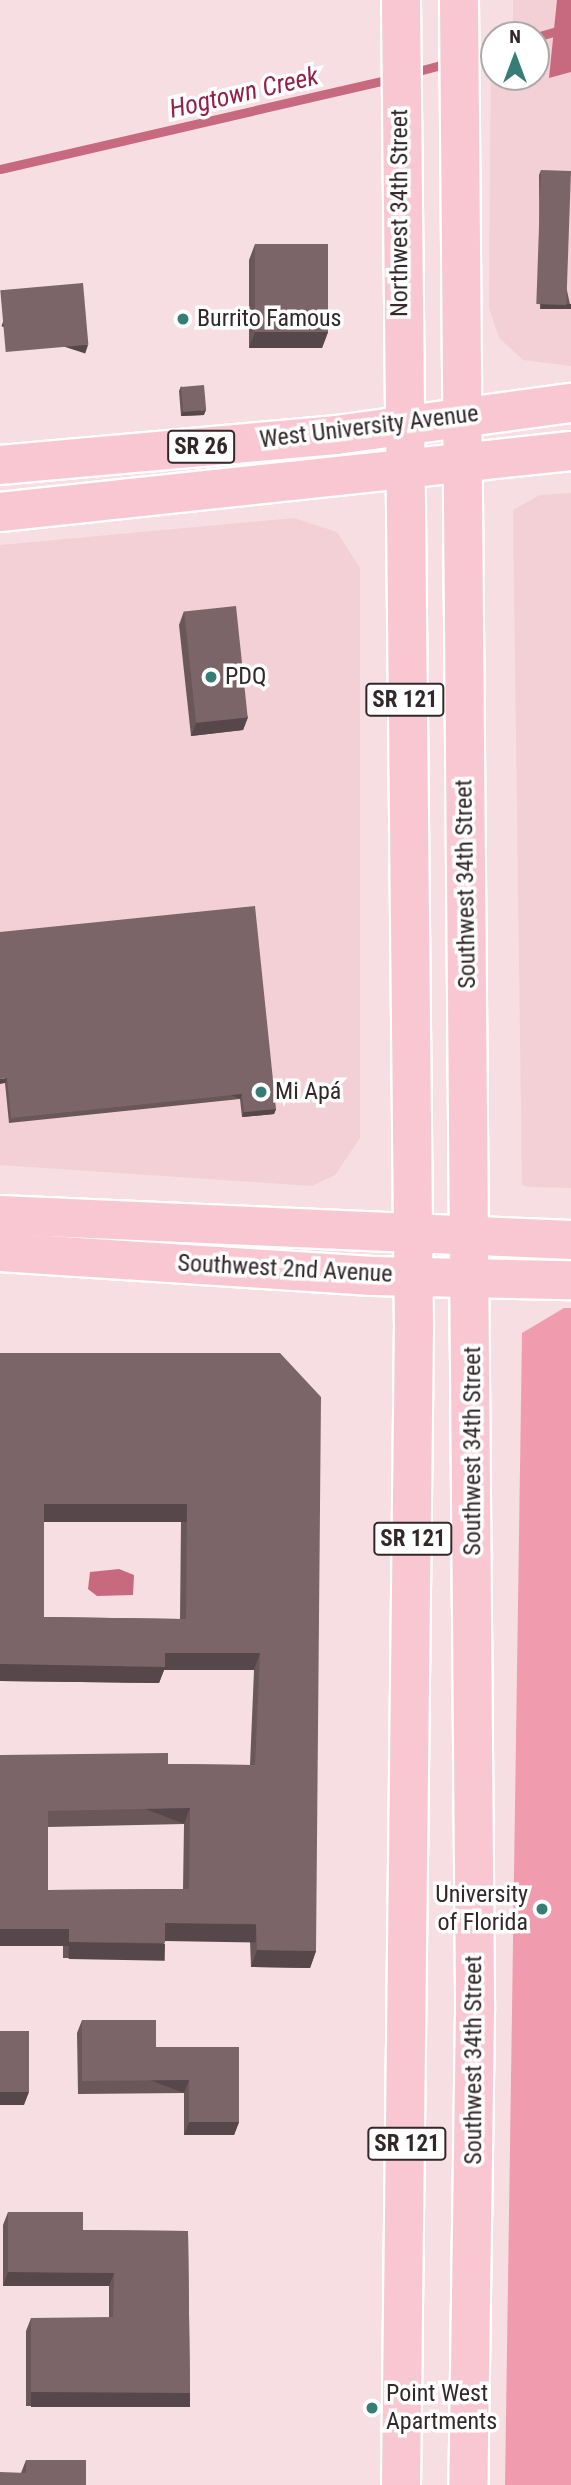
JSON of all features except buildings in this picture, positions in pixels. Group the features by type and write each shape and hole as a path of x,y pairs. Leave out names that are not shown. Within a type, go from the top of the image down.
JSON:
{"main road":[{"name":"SR 121","path":"459,0 461,416"},
{"name":"Northwest 34th Street","path":"401,3 402,425"},
{"name":"West University Avenue","path":"0,465 402,425 571,403"},
{"name":"Southwest 34th Street","path":"461,416 472,1279 475,2011 468,2485"},
{"name":"SR 121","path":"401,2485 414,1277 402,425"},
{"name":"West University Avenue","path":"0,512 403,472 571,451"},
{"name":"Southwest 2nd Avenue","path":"0,1215 571,1240"},
{"name":"Southwest 2nd Avenue","path":"0,1252 414,1277 571,1280"}],"shaded area":[{"path":"513,0 571,0 571,366 523,360 499,338 489,308 491,91 550,91 550,21 513,21"},
{"path":"557,0 571,0 571,72 550,78"},
{"path":"571,493 571,1188 531,1187 522,1185 513,510 540,495"},
{"path":"294,518 337,532 360,568 360,1138 335,1175 312,1186 0,1165 0,545"},
{"name":"University of Florida","path":"564,1308 571,1308 571,2485 505,2485 522,1333"},
{"path":"119,1569 134,1575 133,1595 97,1596 88,1589 90,1572"}],"waterway":[{"name":"Hogtown Creek","path":"550,33 571,27"},
{"name":"Hogtown Creek","path":"469,57 480,54"},
{"name":"Hogtown Creek","path":"411,73 452,62"},
{"name":"Hogtown Creek","path":"0,169 391,79"}],"place":[{"name":"Burrito Famous","path":"183,319"},
{"name":"PDQ","path":"211,677"},
{"name":"Mi Apá","path":"261,1092"},
{"name":"University of Florida","path":"542,1909"},
{"name":"Point West Apartments","path":"372,2408"}]}
